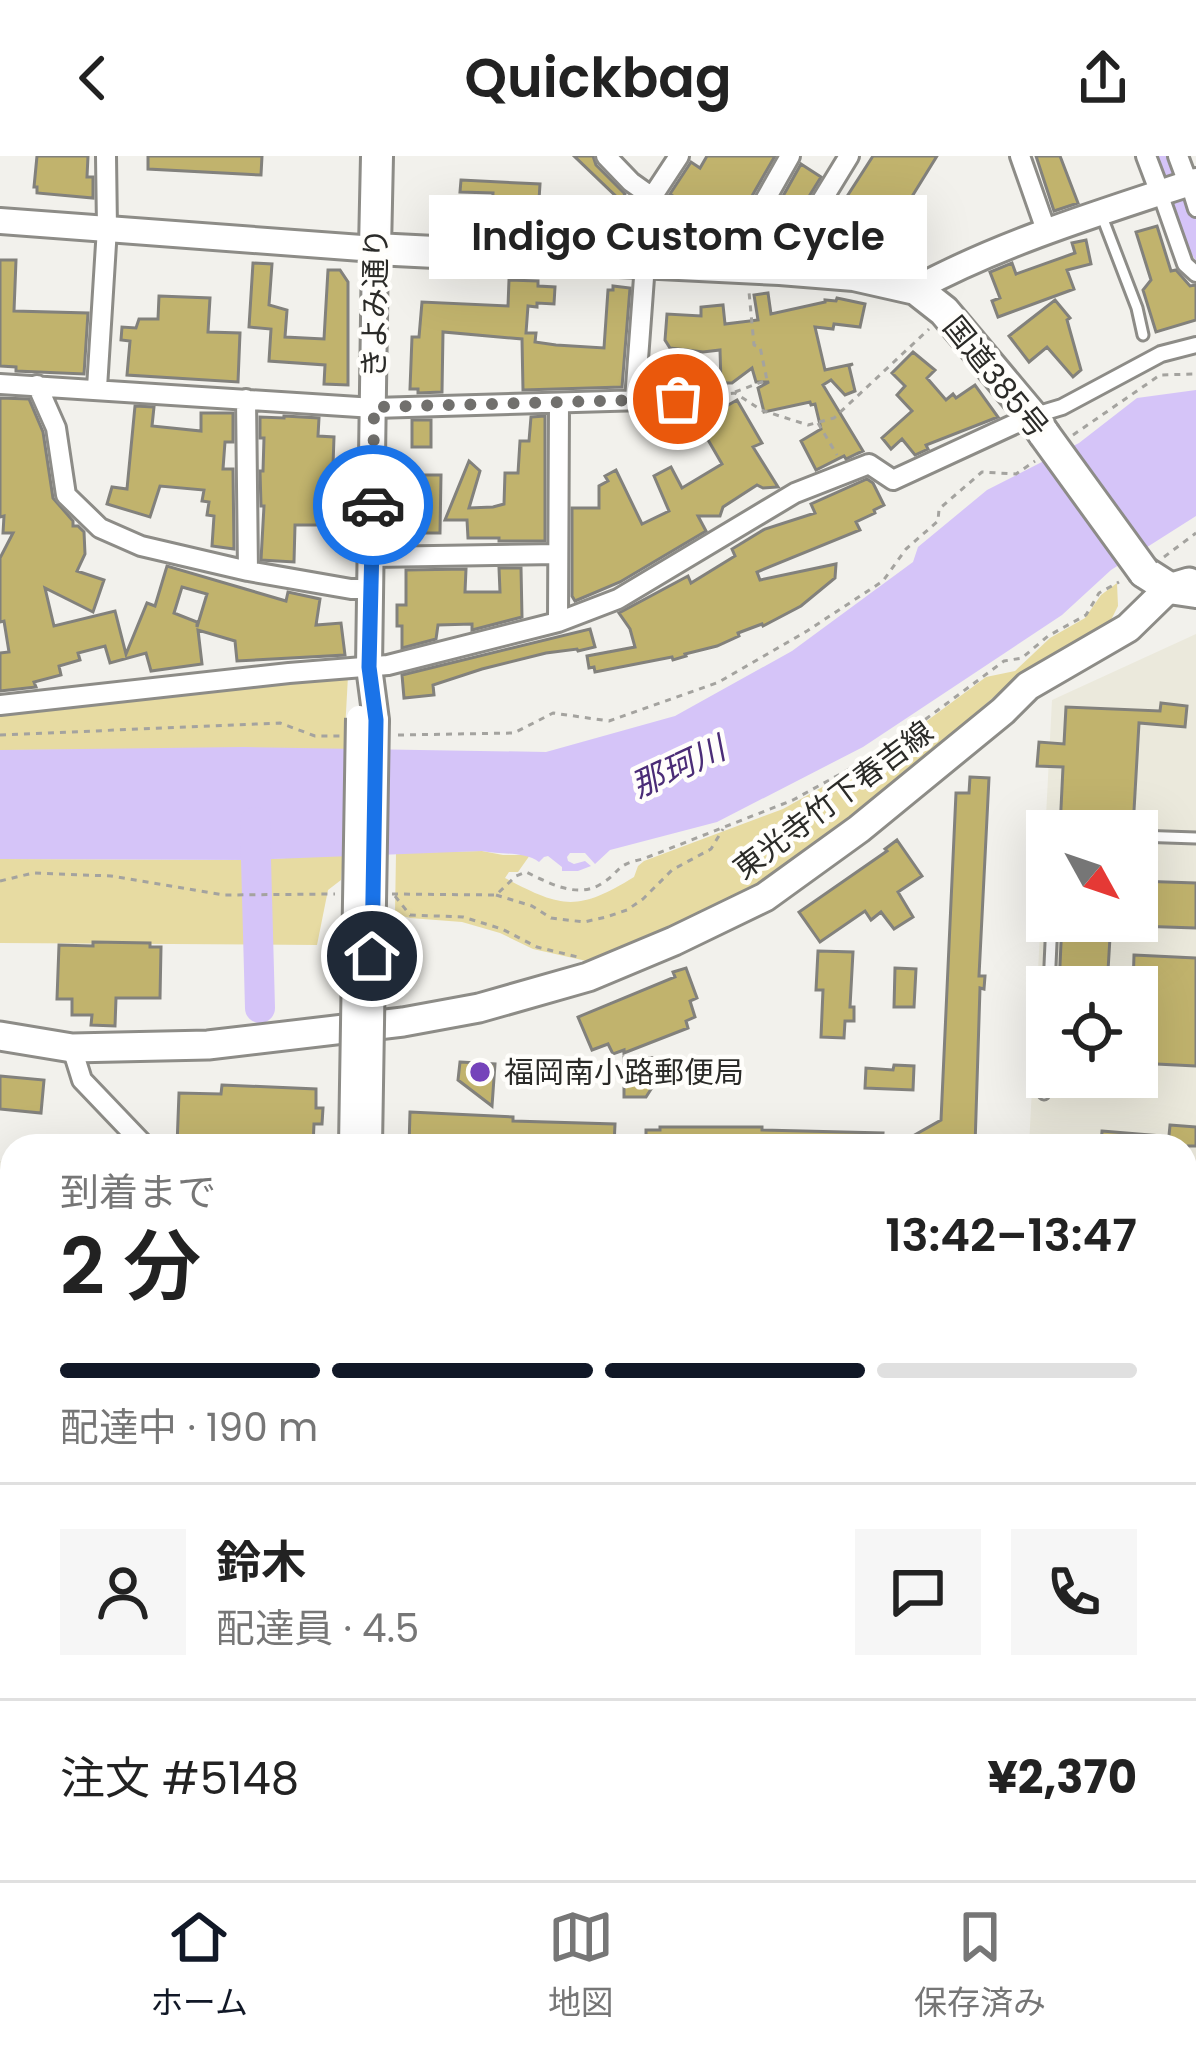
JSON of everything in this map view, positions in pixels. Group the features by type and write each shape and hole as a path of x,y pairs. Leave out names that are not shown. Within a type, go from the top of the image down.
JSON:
{"highway":[{"name":"きよみ通り","path":"375,249 377,156"},
{"path":"375,249 646,264 728,274 779,268 854,275 916,289"},
{"name":"国道385号","path":"916,289 944,311 1167,578"}],"main road":[{"name":"東光寺竹下春吉線","path":"0,1036 72,1048 208,1045 403,1022 479,1008 588,977 765,897 877,814 1028,686 1128,628 1167,578"}],"street":[{"path":"97,388 107,228 106,156"},
{"path":"606,156 631,182 706,236 728,274"},
{"path":"652,197 679,156"},
{"path":"728,274 790,156"},
{"path":"779,268 849,156"},
{"path":"1020,156 1047,233"},
{"path":"1147,156 1196,209"},
{"path":"1178,156 1185,263 1196,274"},
{"path":"916,289 951,270 1178,187"},
{"path":"0,221 375,249"},
{"name":"きよみ通り","path":"372,724 375,249"},
{"path":"634,400 646,264"},
{"path":"0,705 407,662 558,622 618,599 795,493 869,464 893,480 1048,435 1062,407 1161,353 1196,345"},
{"path":"0,384 374,407 678,399"},
{"path":"37,386 56,428 66,495 100,528 141,546 248,571 370,590"},
{"path":"246,399 248,571"},
{"path":"558,622 559,404"},
{"path":"372,557 558,554"},
{"path":"353,1134 372,724"},
{"path":"369,1134 372,724"},
{"path":"72,1048 82,1080 134,1134"}],"lane":[{"path":"1101,214 1143,334"},
{"path":"1158,837 1196,838"}],"path":[{"path":"728,274 754,345 760,347 767,380 735,393"},
{"path":"678,399 735,393 790,422 818,423 834,418 930,327"},
{"path":"372,724 514,733 553,713 609,721 719,682 883,581 906,550 938,520 940,508 982,472 1016,474 1048,435 1160,375 1196,374"},
{"path":"818,423 847,472"},
{"path":"496,895 526,872 555,887 585,889 601,884 624,863 793,800 884,750 1004,661 1022,658 1048,636 1086,615 1099,593 1167,578 1196,532"},
{"path":"0,735 280,724 315,736 337,736"},
{"path":"377,894 496,895 532,906 551,918 584,922 627,910 672,870 711,849 724,827"},
{"path":"0,880 33,873 92,875 224,895 344,894"},
{"path":"394,894 410,915 463,917 537,947 581,957"}],"shaded area":[{"path":"1117,583 1118,606 1109,624 1023,671 867,809 762,886 591,962 533,949 462,922 395,914 396,853 530,855 518,872 509,872 505,878 556,900 599,896 634,877 644,861 783,809 885,752 986,677 1015,671 1050,638 1085,618 1101,595"},
{"path":"1196,634 1196,1134 1030,1134 1031,1098 1158,1098 1158,966 1038,966 1040,942 1158,942 1158,810 1046,810 1052,700"},
{"path":"348,676 344,749 0,750 0,714"},
{"path":"343,855 341,880 328,890 317,945 0,943 0,859 250,860"}],"water":[{"path":"1150,156 1174,156 1196,220 1196,261 1176,230"},
{"name":"那珂川","path":"1196,390 1196,516 1111,570 1062,615 863,747 717,822 610,850 595,864 585,853 570,853 568,861 585,861 591,866 578,871 562,871 548,856 539,862 482,851 250,860 0,859 0,750 244,747 546,752 675,716 792,651 913,562 918,547 987,490 1079,443 1137,398"}],"building":[{"path":"37,156 88,156 93,198 37,193"},
{"path":"148,156 262,156 261,175 148,169"},
{"path":"574,156 593,156 625,194 621,201"},
{"path":"707,156 775,156 729,236 670,194 691,162 700,168"},
{"path":"873,156 937,156 895,224 875,249 870,245 866,251 826,229"},
{"path":"1036,156 1060,156 1078,203 1054,211"},
{"path":"801,164 821,177 782,240 759,239"},
{"path":"461,180 540,184 537,232 491,230 493,193 460,192"},
{"path":"615,200 647,221 652,214 682,235 614,229"},
{"path":"1157,226 1171,271 1176,270 1190,286 1196,285 1196,320 1156,332 1143,290 1151,280 1136,232"},
{"path":"1086,240 1091,264 1067,270 1074,289 998,317 992,301 1000,298 990,272 1012,263 1016,274 1075,253 1072,243"},
{"path":"0,260 16,260 14,311 88,313 84,374 0,366"},
{"path":"253,263 272,264 269,305 287,310 285,337 324,339 328,270 340,270 348,282 348,385 324,384 325,365 269,361 271,329 249,327"},
{"path":"509,280 555,287 554,304 528,306 526,333 536,333 535,342 556,345 604,348 608,290 630,288 622,387 523,390 522,339 443,332 442,392 410,389 412,337 419,337 422,302 508,306"},
{"path":"768,293 771,314 837,298 865,304 860,327 815,327 825,370 853,364 849,366 855,391 845,395 831,380 823,385 863,451 816,470 801,441 821,429 815,404 764,412 758,388 769,382 756,382 752,368 732,383 721,383 720,350 670,348 665,340 667,314 701,316 701,307 723,305 725,324 758,320 754,295"},
{"path":"159,296 210,298 208,332 240,333 238,382 127,375 130,341 121,340 122,327 136,328 139,319 158,319"},
{"path":"1055,300 1070,318 1081,370 1073,377 1047,347 1029,362 1009,336"},
{"path":"913,352 935,370 927,378 946,400 975,385 998,417 926,445 928,449 915,455 902,439 891,449 882,438 912,411 897,395 905,386 892,373"},
{"path":"0,398 29,399 43,432 53,498 73,526 84,532 85,554 77,571 104,580 93,612 45,588 54,626 115,611 126,654 147,603 155,606 167,566 286,601 288,592 320,599 316,625 341,623 345,655 237,661 235,641 198,630 202,664 151,671 146,653 110,663 105,646 78,653 80,660 59,666 61,675 34,682 36,687 0,691 0,653 9,652 4,621 0,622 0,558 13,533 3,533 4,516 0,517","holes":["182,587 207,594 197,627 197,622 174,613"]},
{"path":"737,400 762,443 753,447 778,487 757,485 723,507 720,516 698,516 706,531 620,582 575,601 572,508 599,508 599,486 616,470 642,524 669,511 654,476 671,467 682,488 722,464 700,426"},
{"path":"135,406 154,407 152,426 201,431 201,413 233,413 233,442 225,442 223,469 233,469 234,549 212,546 214,516 207,515 204,490 160,486 150,517 107,504 112,487 127,489"},
{"path":"545,416 545,541 468,538 467,520 445,520 469,461 480,471 469,508 504,504 505,473 518,473 520,441 529,441 531,417"},
{"path":"260,417 319,418 318,436 334,437 333,466 342,466 345,478 346,525 295,525 294,562 261,560 264,438 260,438"},
{"path":"412,420 431,420 431,447 412,447"},
{"path":"410,475 441,475 440,533 410,533"},
{"path":"867,479 884,505 856,522 860,530 757,572 760,580 836,564 835,578 801,606 717,646 673,660 595,672 594,667 589,668 587,656 635,647 619,613 688,576 691,583 735,556 732,549 765,529 815,513 811,504"},
{"path":"499,568 521,568 522,617 472,630 472,624 438,625 436,639 402,648 397,605 406,605 406,570 466,569 465,592 500,592"},
{"path":"590,629 595,647 482,669 433,685 434,695 404,698 402,675"},
{"path":"1161,703 1187,706 1185,727 1139,723 1134,810 1061,810 1063,767 1037,766 1039,742 1064,744 1066,707 1160,711"},
{"path":"970,777 989,778 975,1134 916,1134 941,1120 956,793 969,793"},
{"path":"897,840 922,876 898,892 913,917 894,929 881,912 871,920 865,911 820,942 799,912"},
{"path":"1158,882 1196,883 1196,928 1158,927"},
{"path":"93,942 161,947 160,998 116,998 115,1026 91,1025 92,1015 72,1015 72,999 57,999 59,945 93,946"},
{"path":"1061,942 1110,942 1108,966 1060,966"},
{"path":"818,951 853,952 850,1007 854,1007 854,1021 845,1021 844,1038 821,1037 823,990 816,990"},
{"path":"1134,955 1196,958 1196,1066 1158,1064 1158,966 1134,966"},
{"path":"686,968 697,998 690,1001 695,1017 686,1021 688,1028 624,1053 613,1054 608,1044 592,1050 578,1017 675,977 673,972"},
{"path":"895,968 916,969 914,1007 894,1007"},
{"path":"624,1057 671,1058 646,1097 624,1097"},
{"path":"460,1062 495,1064 492,1106 458,1080"},
{"path":"894,1065 914,1066 913,1090 865,1088 866,1068 893,1070"},
{"path":"0,1076 44,1080 41,1113 0,1109"},
{"path":"222,1085 316,1089 316,1108 323,1108 322,1124 314,1124 314,1134 177,1134 179,1093 221,1094"},
{"path":"410,1112 615,1124 615,1134 409,1134"},
{"path":"1170,1125 1196,1127 1196,1134 1169,1134"},
{"path":"762,1127 883,1133 646,1134 646,1130"}],"waterway":[{"path":"255,822 260,1008"}],"way so far":[{"path":"373,505 374,407 678,399"}],"place":[{"name":"Indigo Custom Cycle","path":"678,399"},
{"name":"福岡南小路郵便局","path":"480,1072"}],"route":[{"path":"372,956 376,720 369,667 373,505"}]}
